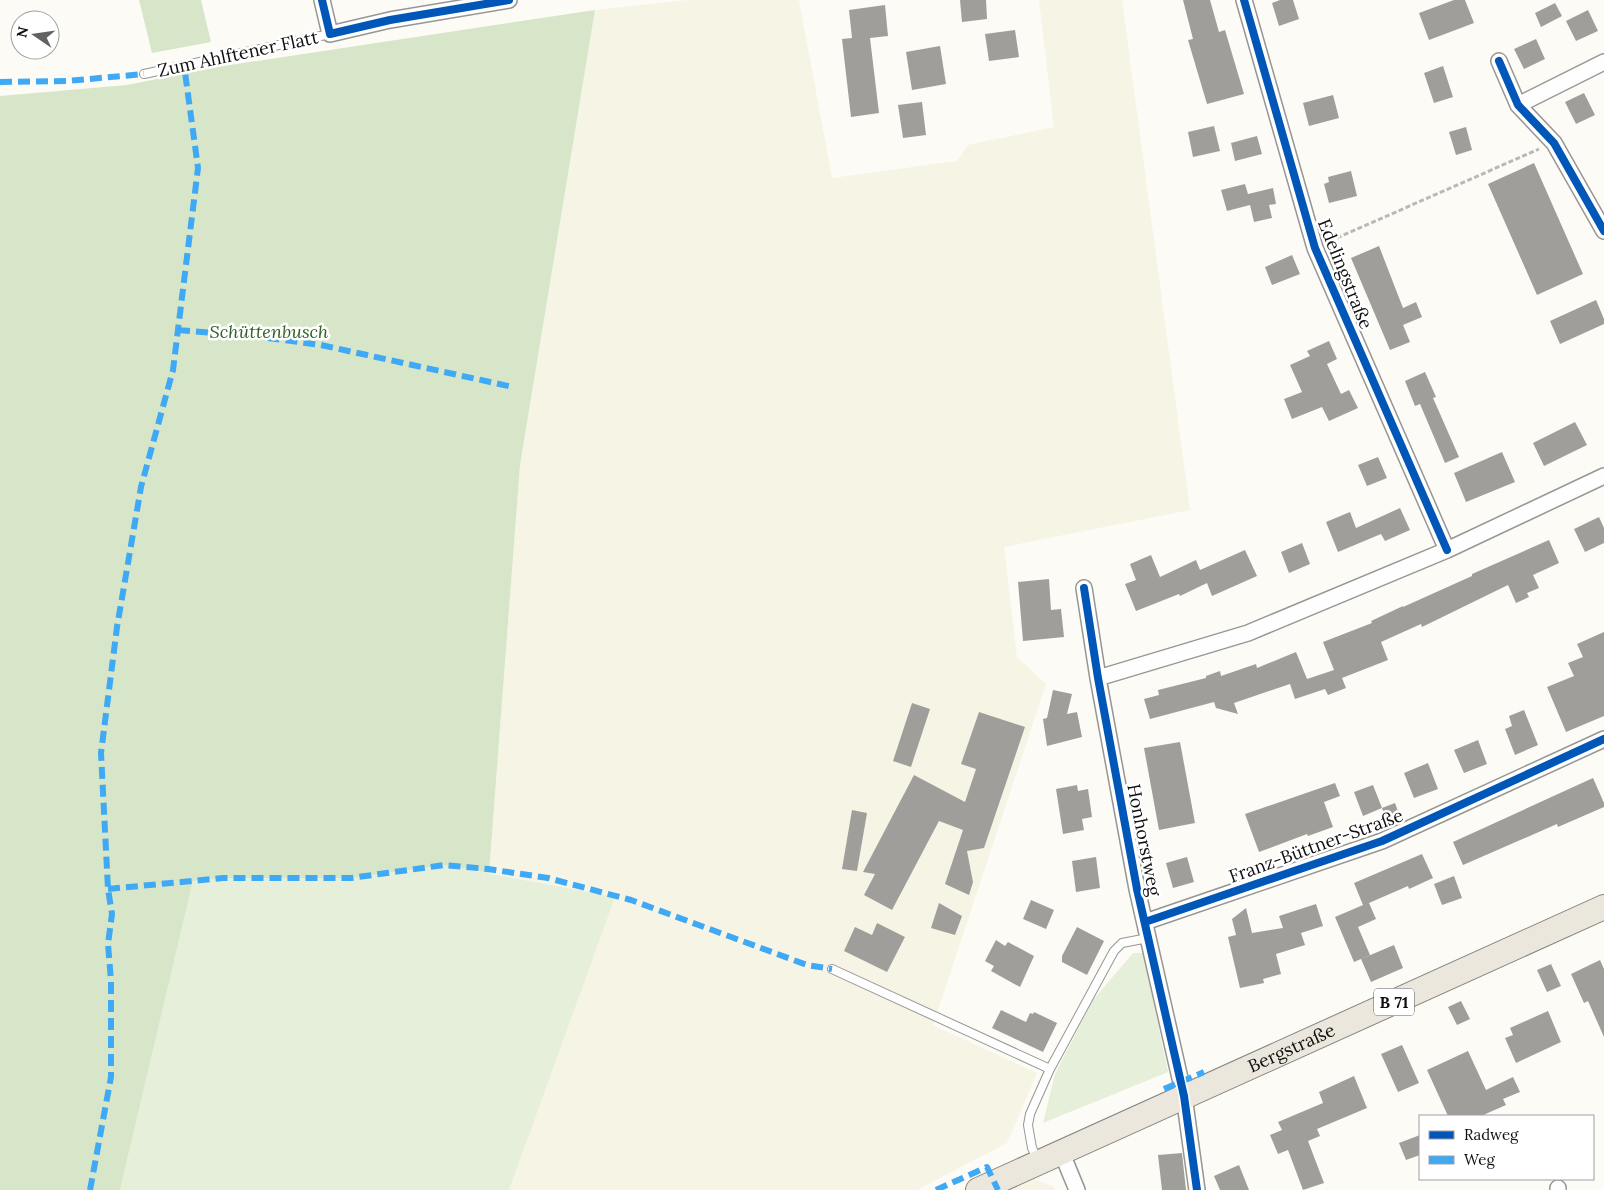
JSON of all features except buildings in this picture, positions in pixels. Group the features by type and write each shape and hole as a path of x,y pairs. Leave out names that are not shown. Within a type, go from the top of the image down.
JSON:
{"main road":[{"name":"Bergstraße","path":"978,1190 1604,907"}],"street":[{"path":"322,0 330,34"},
{"name":"Zum Ahlftener Flatt","path":"330,34 478,2 509,0"},
{"name":"Edelingstraße","path":"1244,0 1315,248 1447,550"},
{"path":"1498,61 1518,105 1554,143 1604,231"},
{"path":"1518,105 1604,62"},
{"path":"1098,678 1248,633 1447,550 1604,476"},
{"name":"Honhorstweg","path":"1084,588 1098,678 1137,889 1184,1096 1197,1190"},
{"name":"Franz-Büttner-Straße","path":"1144,922 1382,841 1604,739"},
{"path":"1061,1151 1077,1190"}],"lane":[{"name":"Zum Ahlftener Flatt","path":"144,74 330,34"},
{"path":"1038,1162 1032,1148 1028,1125 1030,1114 1050,1069 1114,951 1122,943 1148,938"},
{"path":"832,969 1050,1069"}],"path":[{"path":"1315,248 1554,143"}],"shaded area":[{"path":"688,0 799,0 832,178 957,161 968,145 1054,127 1039,0 1122,0 1190,510 1004,547 1017,657 1046,684 933,1025 1037,1073 1007,1143 917,1190 509,1190 614,897 489,873 520,465 595,10"},
{"path":"1034,1179 1053,1186 1056,1190 1005,1190"}],"green space":[{"path":"139,0 201,0 211,42 152,53"},
{"name":"Schüttenbusch","path":"595,10 520,465 489,873 444,865 351,878 223,878 193,881 120,1190 0,1190 0,96 127,85 217,67"},
{"path":"444,865 615,897 509,1190 120,1190 193,881 223,878 351,878"},
{"path":"1133,953 1143,953 1168,1072 1043,1123 1055,1074 1093,1000"}],"marked path":[{"path":"90,1190 111,1077 111,981 108,944 112,914 108,889 101,753 117,627 141,487 173,370 198,168 184,65"},
{"path":"0,82 67,81 144,74"},
{"path":"178,330 253,336 321,345 513,387"},
{"path":"108,889 223,878 351,878 444,865 488,869 548,878 631,900 807,965 832,969"},
{"path":"1164,1089 1204,1072"},
{"path":"936,1190 987,1167 998,1190"}],"cycle path":[{"path":"322,0 330,34 390,20 509,0"},
{"path":"1244,0 1315,248 1447,550"},
{"path":"1499,61 1518,105 1554,143 1604,231"},
{"path":"1084,588 1098,678 1137,889 1184,1096 1197,1190"},
{"path":"1145,922 1382,841 1604,739"}]}
